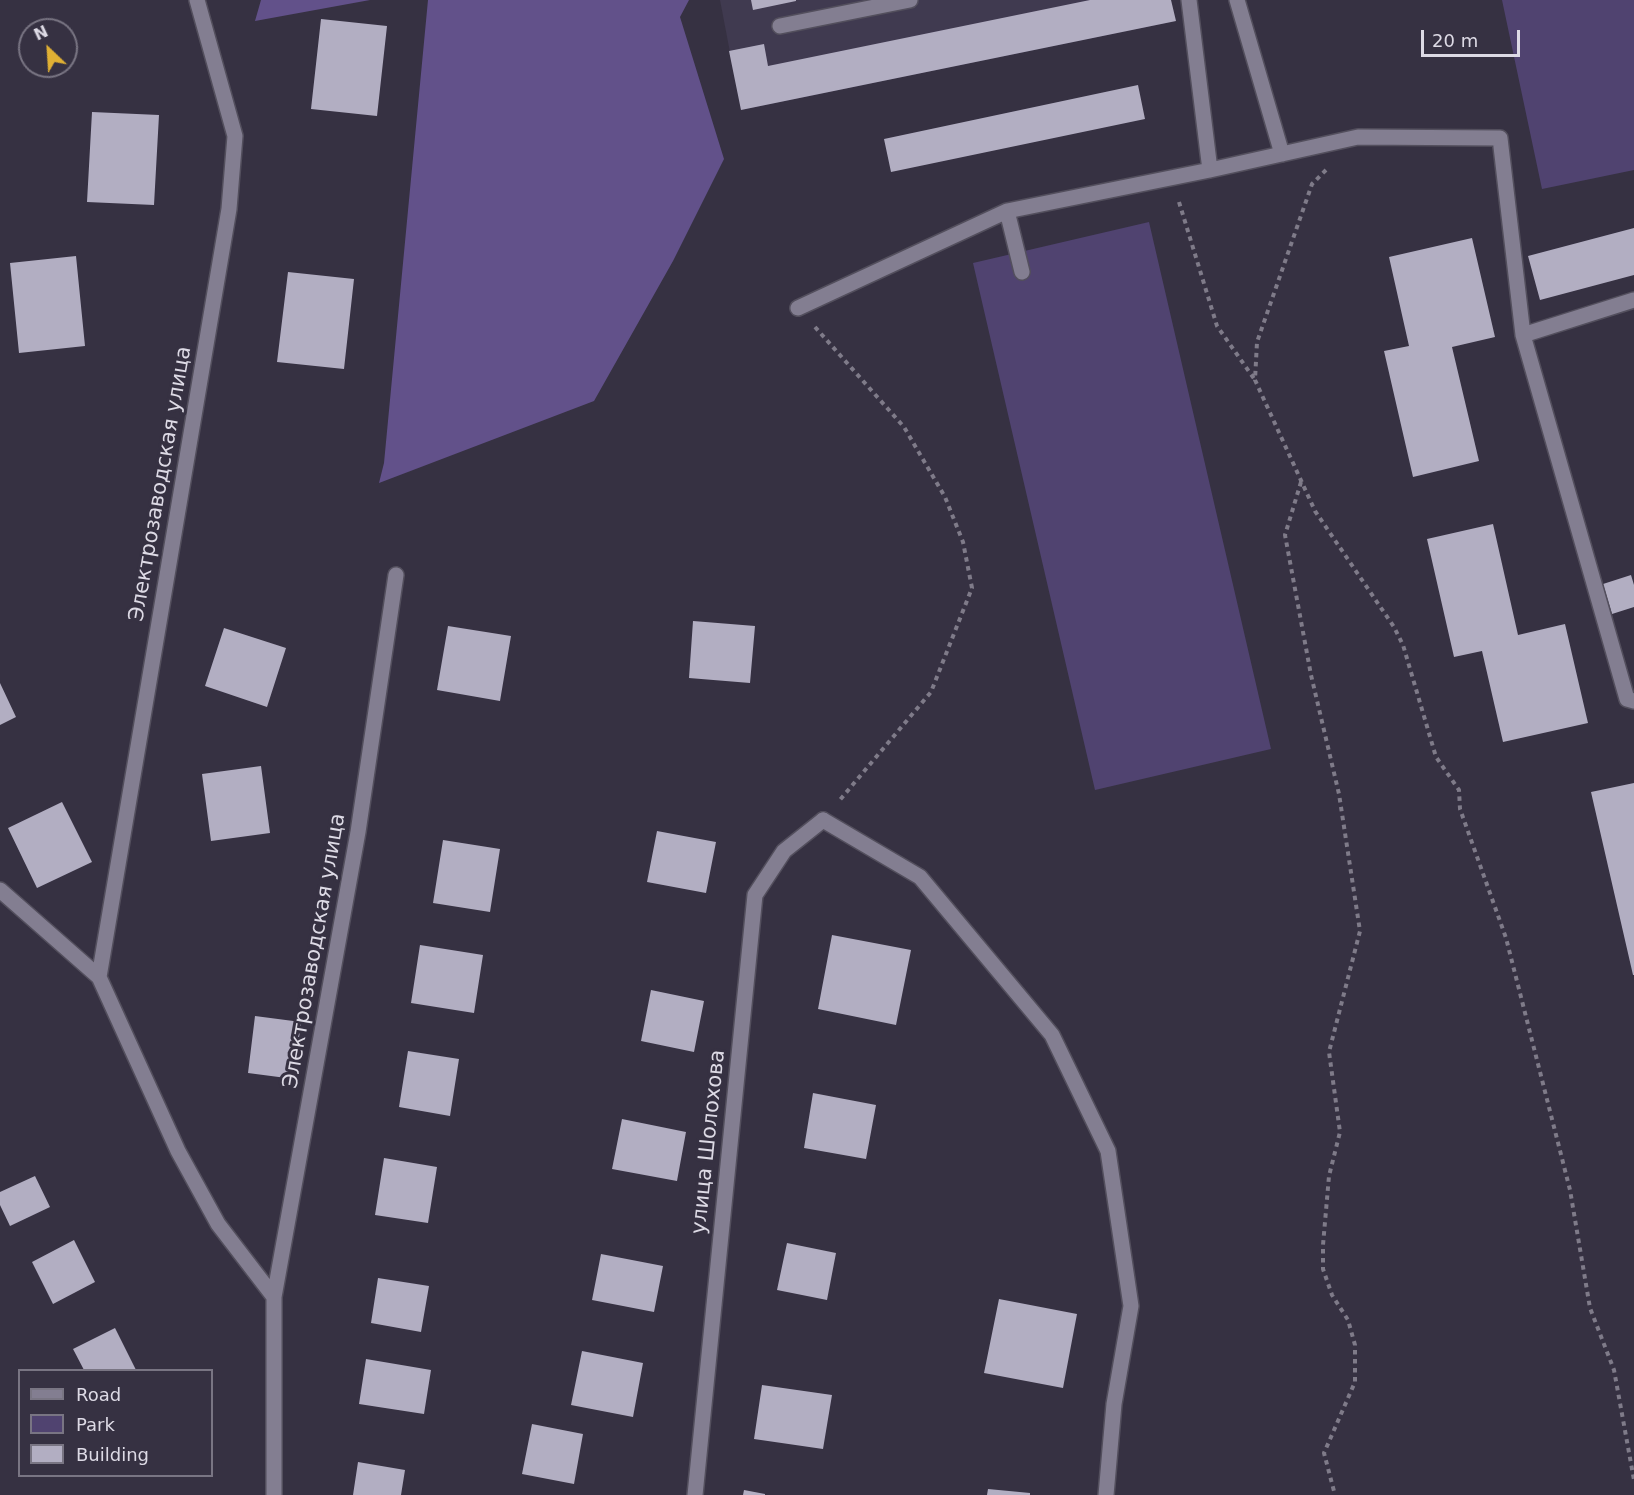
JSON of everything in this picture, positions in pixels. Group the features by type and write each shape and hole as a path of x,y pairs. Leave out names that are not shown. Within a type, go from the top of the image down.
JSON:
{"street":[{"name":"Электрозаводская улица","path":"99,977 229,209 236,136 197,0"},
{"path":"780,26 910,0"},
{"path":"1189,0 1210,170"},
{"path":"1238,0 1282,154"},
{"path":"798,308 1007,211 1358,137 1500,138 1523,336 1627,699 1634,701"},
{"path":"1007,211 1022,272"},
{"path":"1523,336 1634,300"},
{"name":"Электрозаводская улица","path":"274,1495 274,1297 358,832 396,575"},
{"path":"823,820 920,877 1052,1035 1108,1151 1131,1306 1114,1404 1106,1495"},
{"name":"улица Шолохова","path":"694,1495 755,895 784,851 823,820"},
{"path":"0,890 99,977 189,1172 218,1224 274,1297"}],"path":[{"path":"1255,380 1257,342 1312,184 1327,168"},
{"path":"1172,178 1217,326 1255,380 1315,511 1394,627 1403,645 1437,758 1459,790 1460,809 1506,938 1544,1086 1570,1190 1590,1308 1614,1370 1634,1480"},
{"path":"798,308 904,427 945,497 963,542 972,588 931,692 823,820"},
{"path":"1301,481 1286,535 1311,675 1339,794 1360,931 1329,1052 1340,1132 1329,1176 1323,1269 1332,1295 1348,1320 1355,1346 1355,1382 1324,1453 1335,1495"}],"shaded area":[{"path":"261,0 370,0 255,21"},
{"path":"428,0 689,0 680,17 724,159 673,261 594,401 379,483 384,463"},
{"path":"720,0 1171,0 1176,21 741,110"}],"green space":[{"path":"1502,0 1634,0 1634,170 1542,189"},
{"path":"1149,222 1271,749 1095,790 973,263"}],"building":[{"path":"751,0 796,0 796,1 753,10"},
{"path":"1090,0 1171,0 1176,21 741,110 729,51 764,44 768,66"},
{"path":"321,19 387,26 377,116 311,109"},
{"path":"1138,85 1145,119 891,172 884,139"},
{"path":"92,112 159,115 154,205 87,202"},
{"path":"1634,228 1634,275 1540,300 1528,256"},
{"path":"1472,238 1495,337 1452,347 1479,461 1413,477 1384,351 1409,346 1389,257"},
{"path":"76,256 85,346 19,353 10,263"},
{"path":"288,272 354,279 344,369 277,362"},
{"path":"1493,524 1518,635 1565,624 1588,723 1503,742 1482,651 1454,657 1427,539"},
{"path":"1631,575 1634,585 1634,607 1612,614 1603,584"},
{"path":"693,621 755,626 750,683 689,678"},
{"path":"448,626 511,636 500,701 437,690"},
{"path":"224,628 286,648 267,707 205,686"},
{"path":"0,683 16,717 0,725"},
{"path":"261,766 270,833 211,841 202,774"},
{"path":"1634,783 1634,975 1633,975 1591,792"},
{"path":"62,802 92,862 37,888 8,828"},
{"path":"657,831 716,842 706,893 647,882"},
{"path":"443,840 500,849 490,912 433,903"},
{"path":"832,935 911,950 896,1025 818,1009"},
{"path":"420,945 483,955 474,1013 411,1003"},
{"path":"651,990 704,1001 694,1052 641,1041"},
{"path":"255,1016 301,1022 294,1079 248,1073"},
{"path":"408,1051 459,1059 450,1116 399,1107"},
{"path":"813,1093 876,1105 866,1159 804,1148"},
{"path":"622,1119 686,1132 677,1181 612,1169"},
{"path":"384,1158 437,1167 428,1223 375,1215"},
{"path":"35,1176 50,1207 10,1226 0,1205 0,1192"},
{"path":"74,1240 95,1282 53,1304 32,1262"},
{"path":"787,1243 836,1253 827,1300 777,1290"},
{"path":"601,1254 663,1266 654,1312 592,1300"},
{"path":"378,1278 429,1286 421,1332 371,1323"},
{"path":"999,1299 1077,1314 1063,1388 984,1373"},
{"path":"115,1328 136,1369 83,1369 73,1349"},
{"path":"582,1351 643,1363 633,1417 571,1405"},
{"path":"366,1359 431,1370 424,1414 359,1404"},
{"path":"762,1385 832,1395 823,1449 754,1439"},
{"path":"532,1424 583,1434 574,1484 522,1474"},
{"path":"358,1462 405,1470 401,1495 353,1495"},
{"path":"988,1489 1030,1493 1030,1495 987,1495"},
{"path":"744,1490 765,1494 765,1495 743,1495"}]}
